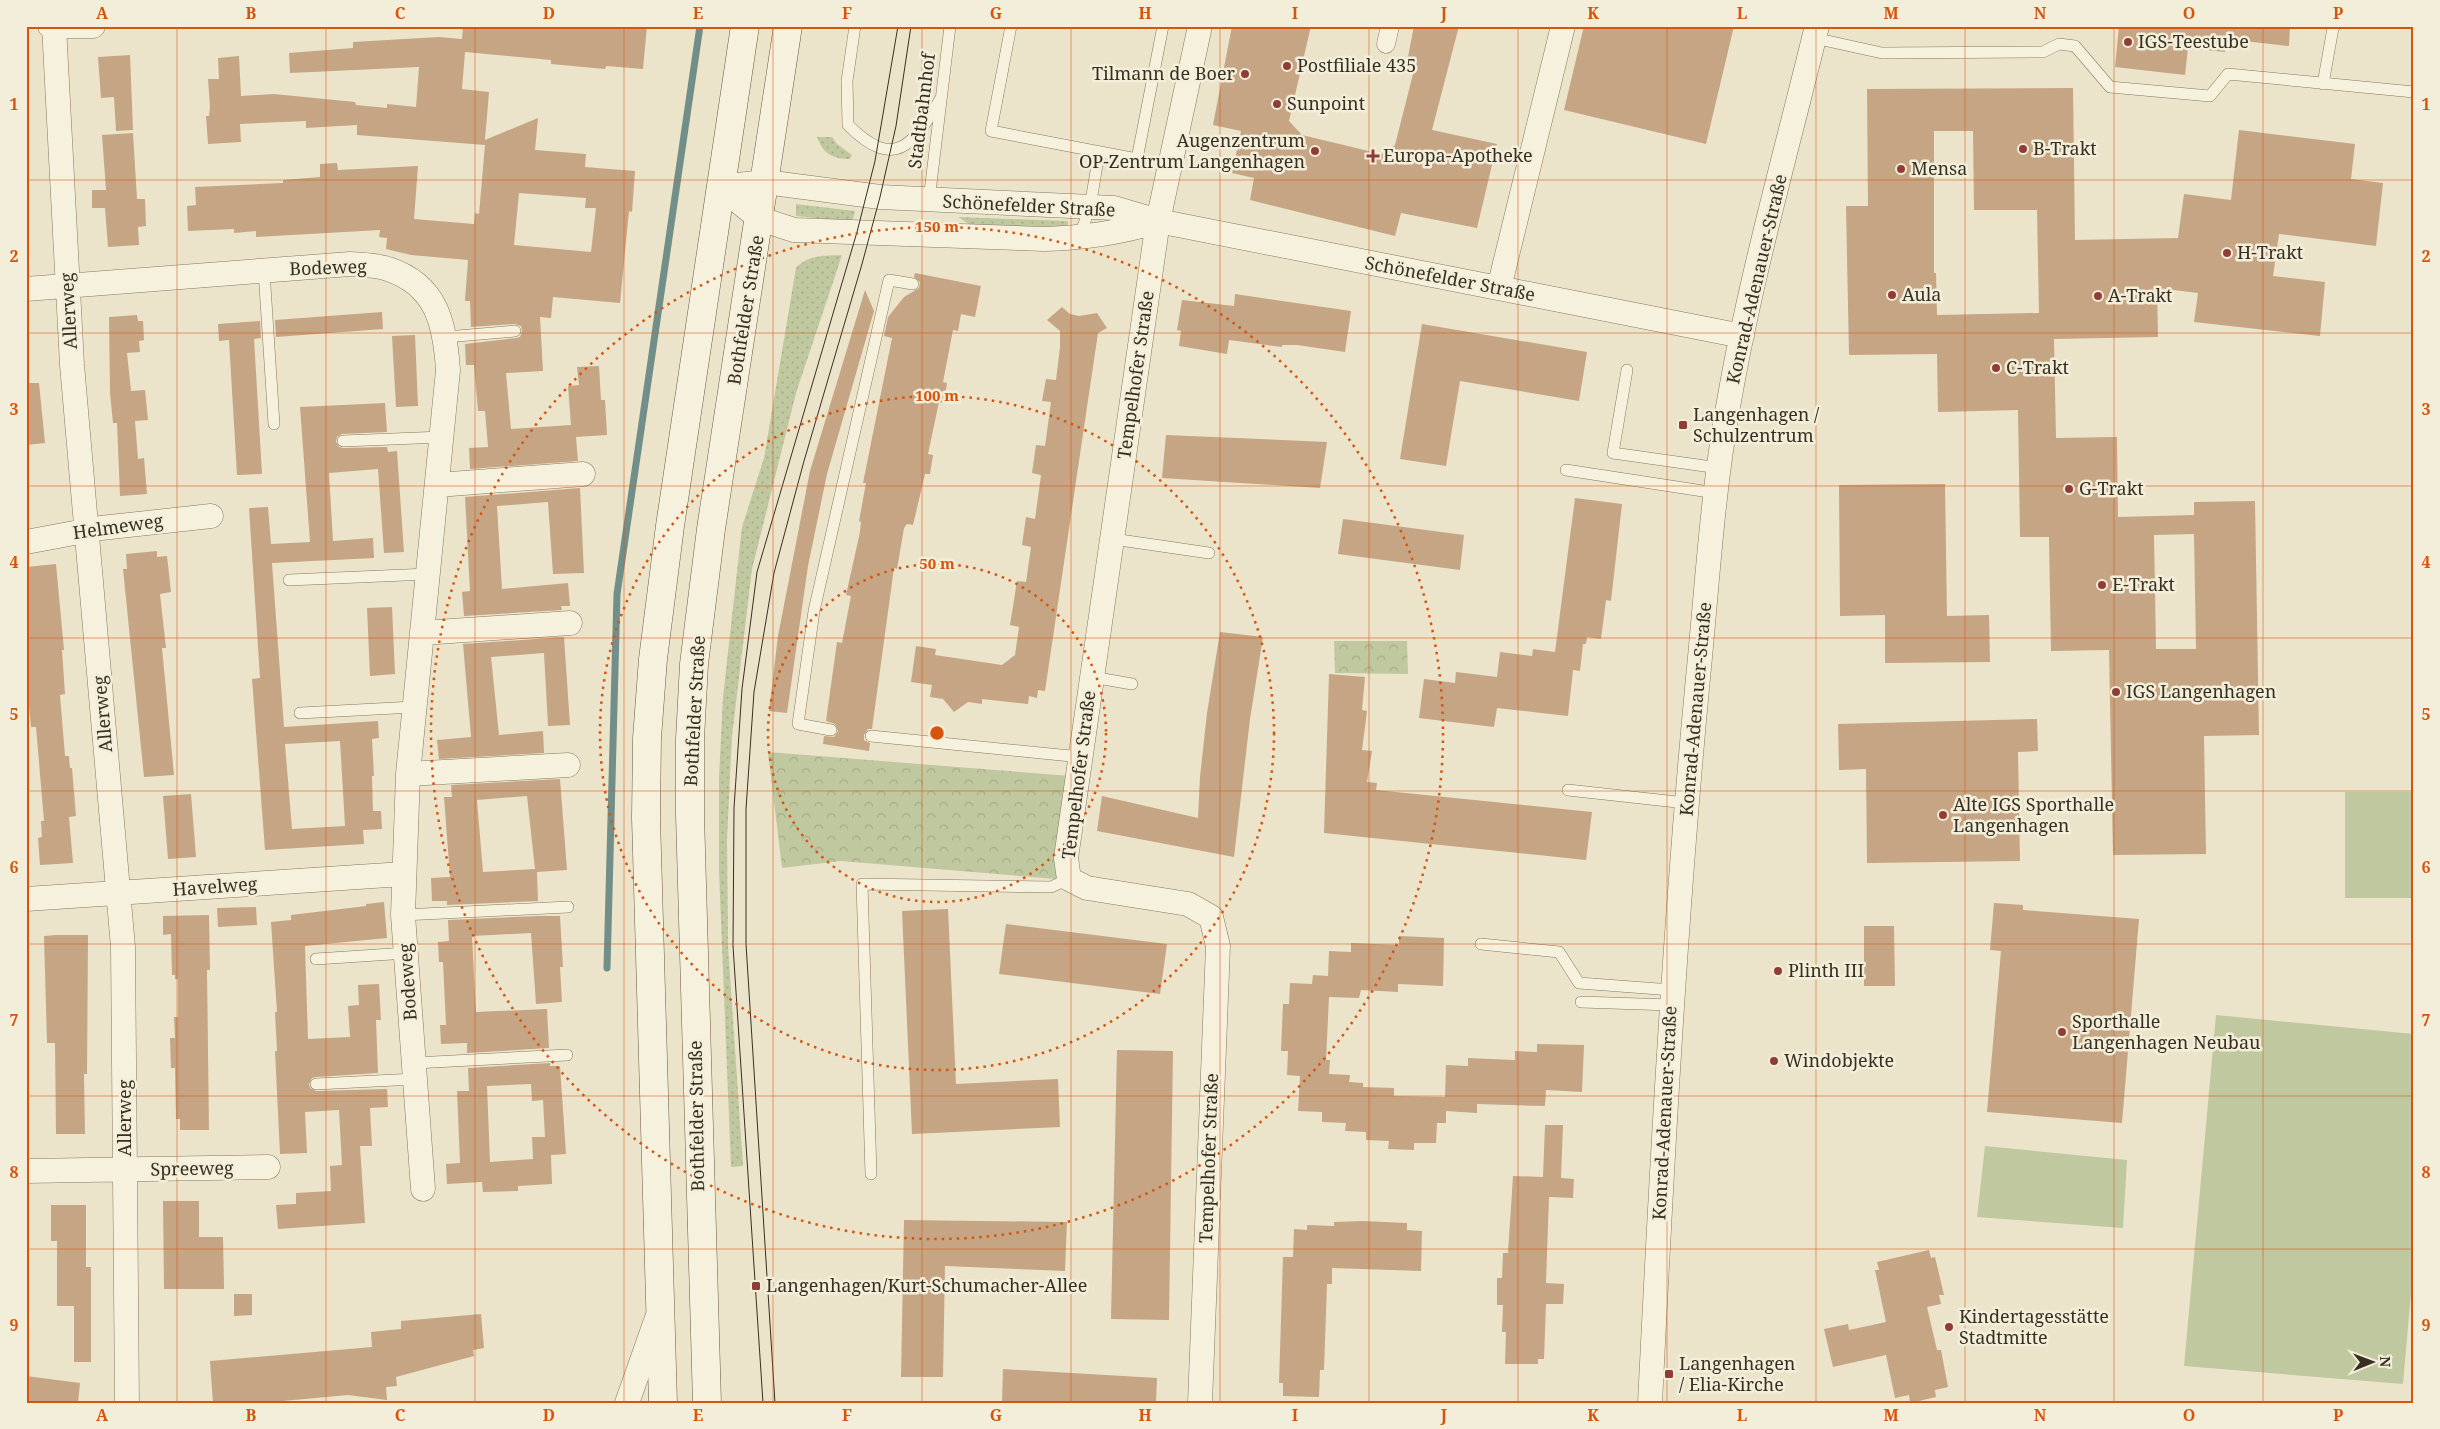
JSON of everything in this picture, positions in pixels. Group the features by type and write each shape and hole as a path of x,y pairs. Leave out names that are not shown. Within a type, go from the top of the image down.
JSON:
{"main road":[{"path":"663,1403 646,818 647,738 653,659 670,526 745,26"},
{"name":"Bothfelder Straße","path":"706,1403 699,1199 690,739 694,664 711,529 760,220 788,26"}],"street":[{"path":"50,26 93,26"},
{"name":"Allerweg","path":"54,26 72,365 120,893 123,946 127,1403"},
{"name":"Tempelhofer Straße","path":"1200,26 1158,221 1066,858 1069,879 1087,888 1188,904 1211,917 1218,946 1200,1403"},
{"path":"1386,44 1390,26"},
{"path":"1499,288 1563,26"},
{"name":"Konrad-Adenauer-Straße","path":"1650,1403 1672,997 1686,804 1719,468 1742,336 1815,32"},
{"name":"Schönefelder Straße","path":"720,187 765,182 866,196 1114,208 1158,221 1742,336"},
{"name":"Schönefelder Straße","path":"720,187 760,220 794,230 954,237 1077,238 1124,232 1158,221"},
{"name":"Schönefelder Straße","path":"929,200 954,237"},
{"name":"Bodeweg","path":"26,289 350,264 387,268 417,282 436,309 446,337 448,370 408,774 403,874 403,915 423,1189"},
{"path":"437,485 583,474"},
{"name":"Helmeweg","path":"26,542 86,531 211,516"},
{"path":"422,633 570,623"},
{"path":"408,774 568,765"},
{"name":"Havelweg","path":"26,899 403,874"},
{"name":"Spreeweg","path":"26,1171 268,1167"},
{"path":"627,1403 644,1360 660,1309"}],"lane":[{"path":"855,26 847,81 848,125 864,141 878,148 890,150 905,146 922,129 941,98"},
{"name":"Stadtbahnhof","path":"929,200 950,26"},
{"path":"1012,26 991,131 1137,160 1163,26"},
{"path":"2323,84 2332,28 2335,26"},
{"path":"1815,32 1882,53 2043,52 2059,44 2075,46 2110,87 2210,96 2228,74 2414,92"},
{"path":"1077,238 1085,225 1090,206 1099,152"},
{"path":"264,271 274,424"},
{"path":"831,730 798,724 814,611 889,280 913,284"},
{"path":"446,337 515,330"},
{"path":"1626,370 1613,453 1719,468"},
{"path":"343,441 442,437"},
{"path":"1566,470 1716,493"},
{"path":"1113,539 1209,553"},
{"path":"289,580 428,574"},
{"path":"1092,677 1132,684"},
{"path":"300,713 414,707"},
{"path":"871,736 1081,757"},
{"path":"1568,790 1686,804"},
{"path":"871,1174 862,884 1051,886 1069,879"},
{"path":"403,915 568,907"},
{"path":"1481,944 1559,952 1579,984 1672,997"},
{"path":"316,959 407,954"},
{"path":"1581,1002 1672,997"},
{"path":"316,1084 415,1071 567,1055"}],"green space":[{"path":"817,137 832,137 837,144 852,155 850,159 834,157 829,154 822,148"},
{"path":"796,204 855,211 852,222 796,216"},
{"path":"958,217 1068,221 1068,226 975,228"},
{"path":"842,255 796,393 752,569 732,736 727,840 728,946 743,1166 731,1167 719,872 719,777 723,697 742,527 764,458 796,268 801,263 812,258"},
{"path":"1334,641 1407,641 1408,674 1335,673"},
{"path":"768,752 1071,776 1056,879 841,861 782,868"},
{"path":"2345,792 2414,792 2414,898 2345,898"},
{"path":"2216,1015 2414,1034 2414,1259 2403,1384 2184,1366"},
{"path":"1985,1146 2127,1160 2123,1228 1977,1217"}],"building":[{"path":"463,26 647,26 643,69 606,66 605,69 551,64 551,60 465,52 462,89 489,92 485,140 538,118 535,150 586,154 585,167 635,171 632,212 629,211 620,303 553,297 551,318 540,317 543,371 506,373 511,429 571,425 568,386 579,385 577,367 599,366 601,400 605,400 607,435 576,437 578,461 470,469 469,448 488,447 485,411 478,411 474,365 466,365 465,344 516,338 520,337 522,331 521,326 515,324 471,327 470,301 465,301 468,260 411,255 386,249 387,238 379,237 380,230 256,237 256,231 234,233 234,229 188,231 187,206 196,205 195,187 283,183 283,180 320,177 320,164 337,163 338,170 418,166 414,219 474,224 475,213 479,214 485,145 357,135 357,125 306,128 306,121 240,124 241,142 208,144 206,116 209,116 210,107 208,79 219,79 218,58 239,56 241,96 274,94 355,102 356,105 387,108 387,104 416,107 419,67 290,73 289,53 353,48 353,42 439,37 462,39","holes":["519,193 586,198 585,208 596,208 591,252 514,245"]},
{"path":"1232,26 1311,26 1289,121 1302,135 1381,154 1395,145 1413,74 1405,72 1414,26 1459,26 1432,130 1497,144 1477,228 1401,213 1395,236 1250,200 1254,178 1232,173 1241,131 1213,125"},
{"path":"1584,26 1734,26 1706,144 1564,110"},
{"path":"2119,26 2290,26 2289,46 2226,39 2225,52 2188,48 2185,75 2115,67"},
{"path":"130,55 133,130 116,131 114,97 101,98 98,57"},
{"path":"2073,88 2075,240 2178,238 2184,194 2231,200 2239,130 2355,144 2351,179 2383,183 2376,246 2279,234 2273,276 2325,282 2320,336 2194,322 2198,293 2157,288 2158,337 2054,339 2056,438 2117,437 2118,517 2194,515 2194,502 2255,501 2259,735 2204,736 2206,854 2113,855 2109,650 2051,651 2049,537 2020,537 2018,410 1938,412 1937,354 1849,355 1846,206 1868,206 1867,89","holes":["1934,131 1973,131 1974,210 2037,210 2039,313 1937,315 1936,273 1934,273","2194,534 2196,649 2156,649 2154,535"]},
{"path":"133,133 137,199 145,199 146,226 138,227 139,245 108,247 105,208 92,208 92,190 106,190 102,135"},
{"path":"915,273 981,286 975,317 961,314 958,331 953,330 943,382 947,383 944,403 939,402 928,454 933,455 930,474 925,474 913,525 907,524 904,528 897,569 894,568 872,729 868,729 864,735 864,740 870,743 869,751 823,744 824,736 834,737 838,731 835,724 826,721 837,642 842,643 851,596 846,595 860,532 861,522 859,521 866,483 863,483 892,338 884,336 888,317 904,297 919,288 920,282 914,277"},
{"path":"865,290 874,311 827,474 808,566 787,713 769,711 778,636 810,471"},
{"path":"1235,294 1351,311 1345,352 1297,345 1282,345 1282,347 1229,340 1227,354 1179,346 1181,331 1177,330 1182,300 1234,306"},
{"path":"1062,307 1070,314 1079,316 1097,313 1107,328 1098,333 1045,691 1038,690 1037,698 1029,696 1028,704 982,699 982,704 968,702 954,712 943,699 930,697 932,685 911,682 916,646 936,649 935,655 1002,665 1015,655 1019,627 1010,625 1017,581 1026,582 1031,547 1022,545 1026,517 1035,519 1041,475 1032,473 1036,445 1045,446 1051,402 1042,401 1046,379 1056,380 1060,347 1060,331 1047,320"},
{"path":"382,312 383,329 276,337 275,320"},
{"path":"137,315 138,321 143,321 144,340 139,341 140,352 127,353 131,391 145,390 148,420 135,421 138,459 144,458 147,494 120,496 117,423 113,423 110,393 109,317"},
{"path":"260,321 261,338 254,339 262,474 237,475 229,340 219,341 218,324"},
{"path":"1422,324 1587,352 1579,401 1460,381 1446,466 1400,459"},
{"path":"415,335 418,406 396,407 392,336"},
{"path":"26,383 39,383 45,443 26,445"},
{"path":"385,403 387,432 342,434 337,437 336,442 339,447 343,448 387,447 388,452 397,451 404,552 384,553 378,469 329,473 333,541 373,538 374,558 272,563 284,727 378,721 379,738 372,739 373,811 381,811 382,829 363,830 364,844 265,850 252,679 260,678 249,508 268,507 271,544 310,542 300,407","holes":["340,741 345,826 292,829 285,744"]},
{"path":"1166,435 1327,442 1320,488 1162,478"},
{"path":"1945,484 1947,616 1989,615 1990,662 1885,663 1885,615 1840,616 1839,485"},
{"path":"580,488 584,573 553,574 548,502 497,506 502,589 568,583 570,606 561,606 562,610 464,616 462,592 470,591 465,497"},
{"path":"1575,498 1622,504 1611,601 1606,600 1601,639 1587,637 1586,644 1583,644 1580,671 1573,670 1568,716 1497,708 1494,727 1419,718 1424,679 1455,683 1456,672 1497,677 1500,652 1532,656 1533,649 1555,652"},
{"path":"1343,519 1464,535 1460,570 1338,554"},
{"path":"157,551 157,557 167,556 171,592 160,594 166,648 162,648 174,775 144,777 123,569 127,569 126,554"},
{"path":"56,564 64,650 62,650 65,694 60,695 65,756 69,756 70,768 72,768 76,816 69,817 73,863 40,865 38,838 42,837 41,821 44,821 36,727 31,727 27,685 26,567"},
{"path":"392,607 395,674 370,676 367,608"},
{"path":"1220,632 1263,637 1250,719 1234,857 1097,831 1102,796 1198,818 1200,777 1207,713"},
{"path":"564,637 570,725 548,726 544,653 491,657 499,735 543,731 544,753 439,759 437,740 471,737 463,644"},
{"path":"1329,674 1365,677 1362,710 1367,711 1362,750 1372,751 1367,782 1377,783 1376,790 1592,812 1586,860 1324,833"},
{"name":"Alte IGS Sporthalle Langenhagen","path":"2037,719 2038,751 2018,752 2020,861 1867,863 1866,769 1839,770 1838,724"},
{"path":"560,779 567,870 537,872 538,901 447,905 447,901 432,901 431,878 450,877 444,797 452,797 451,785","holes":["527,796 535,869 483,872 477,800"]},
{"path":"191,794 196,857 168,859 163,796"},
{"path":"384,902 387,938 305,946 308,1039 350,1037 348,1006 359,1005 358,985 379,984 381,1020 376,1020 378,1073 316,1077 312,1078 309,1084 310,1088 316,1091 387,1089 388,1107 370,1108 372,1146 360,1146 365,1223 278,1229 276,1205 296,1204 296,1193 331,1191 330,1166 342,1165 339,1110 305,1112 307,1153 280,1154 275,1051 277,1051 275,1012 277,1012 271,922 291,920 291,915"},
{"name":"Sporthalle Langenhagen Neubau","path":"1994,903 2023,905 2023,910 2139,919 2122,1123 1987,1112 2001,951 1990,950"},
{"path":"256,907 257,925 218,927 217,908"},
{"path":"948,909 956,1084 1058,1079 1060,1127 912,1134 902,911"},
{"path":"209,915 210,970 207,970 209,1130 180,1130 180,1119 176,1119 175,1068 171,1068 170,1038 175,1038 174,1017 178,1017 178,979 175,979 175,975 172,975 171,934 163,935 163,916"},
{"path":"560,916 563,967 560,967 562,1002 536,1004 531,933 472,936 476,1012 547,1009 549,1048 467,1053 467,1043 441,1044 440,1025 446,1025 443,962 439,962 438,942 449,941 448,920"},
{"path":"1006,924 1167,944 1160,994 999,974"},
{"path":"1864,926 1894,926 1895,986 1864,986"},
{"path":"88,935 87,1074 84,1074 85,1134 56,1134 55,1043 47,1043 44,936"},
{"path":"1399,936 1444,938 1443,986 1398,984 1398,992 1361,990 1359,998 1329,997 1326,1060 1330,1060 1329,1074 1350,1075 1349,1082 1363,1083 1363,1087 1394,1088 1394,1096 1445,1097 1446,1065 1468,1066 1468,1058 1515,1060 1515,1051 1537,1052 1537,1044 1584,1045 1582,1092 1546,1090 1545,1106 1477,1104 1477,1113 1446,1111 1446,1123 1437,1123 1436,1143 1414,1143 1414,1150 1388,1149 1389,1141 1366,1140 1366,1132 1345,1131 1346,1123 1322,1122 1322,1112 1298,1111 1300,1076 1287,1075 1288,1051 1281,1051 1283,1004 1289,1004 1290,983 1312,984 1313,975 1328,976 1329,951 1351,952 1351,943 1399,945"},
{"path":"1117,1050 1173,1051 1169,1320 1111,1319"},
{"path":"550,1063 550,1066 560,1066 566,1154 551,1155 552,1184 518,1186 518,1191 483,1192 482,1182 447,1184 446,1164 460,1163 457,1091 469,1091 468,1068","holes":["531,1084 532,1101 543,1100 545,1137 532,1137 533,1159 490,1162 487,1086"]},
{"path":"1545,1125 1563,1125 1561,1178 1574,1179 1573,1198 1549,1197 1546,1283 1564,1284 1563,1304 1546,1304 1544,1359 1538,1359 1538,1364 1505,1364 1506,1332 1502,1332 1503,1305 1497,1305 1497,1278 1502,1278 1503,1253 1508,1253 1513,1176 1543,1177"},
{"path":"163,1201 199,1201 199,1237 223,1237 224,1289 164,1289"},
{"path":"51,1205 86,1205 86,1267 91,1267 91,1362 74,1362 74,1306 57,1306 57,1241 51,1241"},
{"path":"904,1220 1067,1222 1065,1271 945,1266 943,1377 901,1377"},
{"path":"1334,1222 1407,1223 1407,1230 1422,1231 1421,1271 1332,1268 1332,1284 1327,1284 1324,1370 1320,1370 1319,1397 1283,1396 1283,1383 1279,1383 1283,1257 1293,1257 1294,1229 1307,1230 1307,1225 1334,1226"},
{"path":"1929,1250 1931,1258 1935,1257 1944,1295 1939,1295 1941,1304 1927,1307 1937,1350 1941,1350 1948,1387 1935,1390 1936,1397 1910,1403 1909,1395 1895,1398 1886,1355 1833,1367 1824,1329 1848,1324 1849,1330 1886,1322 1875,1270 1879,1270 1877,1262"},
{"path":"234,1294 252,1294 252,1315 234,1316"},
{"path":"481,1314 484,1348 473,1350 474,1356 396,1377 397,1386 386,1387 387,1400 348,1395 261,1403 213,1403 210,1361 372,1347 371,1332 401,1329 401,1321"},
{"path":"1003,1369 1157,1378 1156,1403 1002,1403"},
{"path":"26,1376 80,1383 78,1403 26,1403"}],"waterway":[{"path":"607,968 617,594 700,26"}],"tram line":[{"path":"763,1403 733,946 734,808 742,689 757,572 857,232 875,161 898,26"},
{"path":"775,1403 746,944 746,809 754,692 774,573 804,461 880,197 896,126 911,26"}],"place":[{"name":"IGS-Teestube","path":"2128,42"},
{"name":"Postfiliale 435","path":"1287,66"},
{"name":"Tilmann de Boer","path":"1245,74"},
{"name":"Sunpoint","path":"1277,104"},
{"name":"B-Trakt","path":"2023,149"},
{"name":"Augenzentrum OP-Zentrum Langenhagen","path":"1315,151"},
{"name":"Europa-Apotheke","path":"1373,156"},
{"name":"Mensa","path":"1901,169"},
{"name":"H-Trakt","path":"2227,253"},
{"name":"Aula","path":"1892,295"},
{"name":"A-Trakt","path":"2098,296"},
{"name":"C-Trakt","path":"1996,368"},
{"name":"Langenhagen / Schulzentrum","path":"1683,425"},
{"name":"G-Trakt","path":"2069,489"},
{"name":"E-Trakt","path":"2102,585"},
{"name":"IGS Langenhagen","path":"2116,692"},
{"name":"Alte IGS Sporthalle Langenhagen","path":"1943,815"},
{"name":"Plinth III","path":"1778,971"},
{"name":"Sporthalle Langenhagen Neubau","path":"2062,1032"},
{"name":"Windobjekte","path":"1774,1061"},
{"name":"Langenhagen/Kurt-Schumacher-Allee","path":"756,1286"},
{"name":"Kindertagesstätte Stadtmitte","path":"1949,1327"},
{"name":"Langenhagen / Elia-Kirche","path":"1669,1374"}]}
